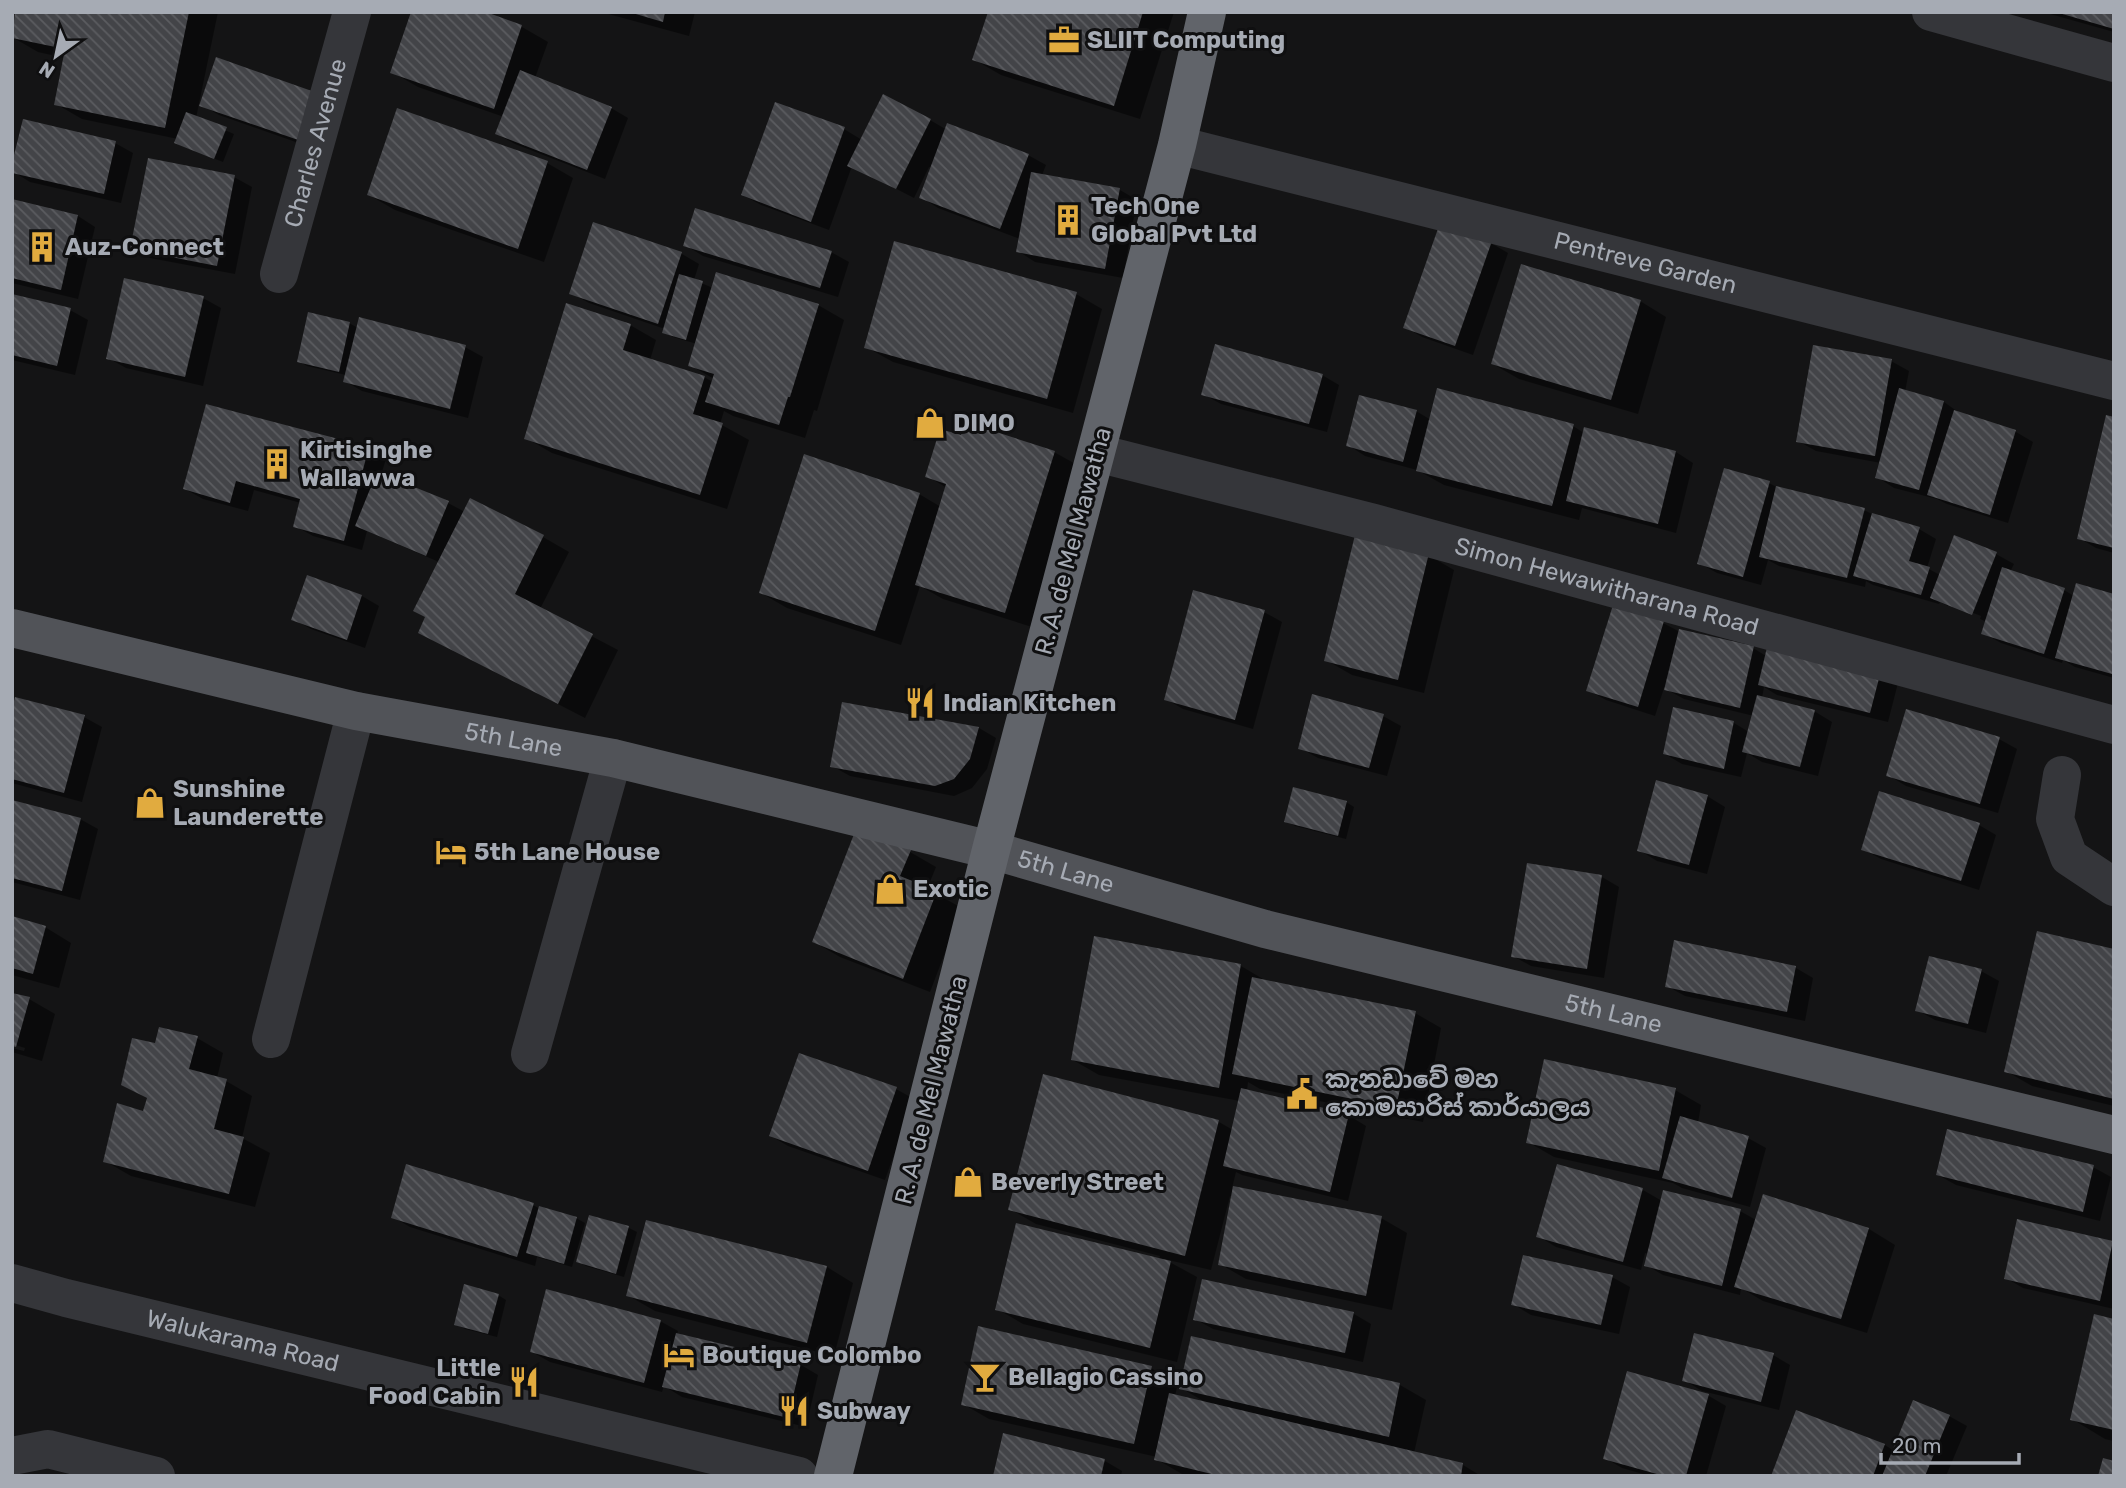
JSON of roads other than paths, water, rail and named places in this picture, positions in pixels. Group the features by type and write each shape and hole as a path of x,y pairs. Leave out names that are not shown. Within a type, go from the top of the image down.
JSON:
{"highway":[{"name":"R. A. de Mel Mawatha","path":"833,1476 992,850 1177,145 1207,12"}],"main road":[{"name":"5th Lane","path":"12,628 356,711 612,758 992,850 1265,929 2114,1135"}],"street":[{"name":"Charles Avenue","path":"279,274 352,12"},
{"path":"1931,12 2114,63"},
{"name":"Pentreve Garden","path":"1177,145 2114,381"},
{"name":"Simon Hewawitharana Road","path":"1097,453 1374,523 2114,725"},
{"path":"271,1039 356,711"},
{"path":"530,1054 612,758"},
{"path":"2062,775 2055,819 2069,857 2114,887"},
{"name":"Walukarama Road","path":"12,1283 800,1476"},
{"path":"12,1456 48,1449 156,1476"}],"place":[{"name":"SLIIT Computing","path":"1064,40"},
{"name":"Tech One Global Pvt Ltd","path":"1068,220"},
{"name":"Auz-Connect","path":"42,247"},
{"name":"DIMO","path":"930,423"},
{"name":"Kirtisinghe Wallawwa","path":"277,464"},
{"name":"Indian Kitchen","path":"920,703"},
{"name":"Sunshine Launderette","path":"150,803"},
{"name":"5th Lane House","path":"451,852"},
{"name":"Exotic","path":"890,889"},
{"name":"කැනඩාවේ මහ කොමසාරිස් කාර්යාලය","path":"1302,1094"},
{"name":"Beverly Street","path":"968,1182"},
{"name":"Boutique Colombo","path":"679,1355"},
{"name":"Bellagio Cassino","path":"985,1377"},
{"name":"Little Food Cabin","path":"524,1382"},
{"name":"Subway","path":"794,1411"}]}
